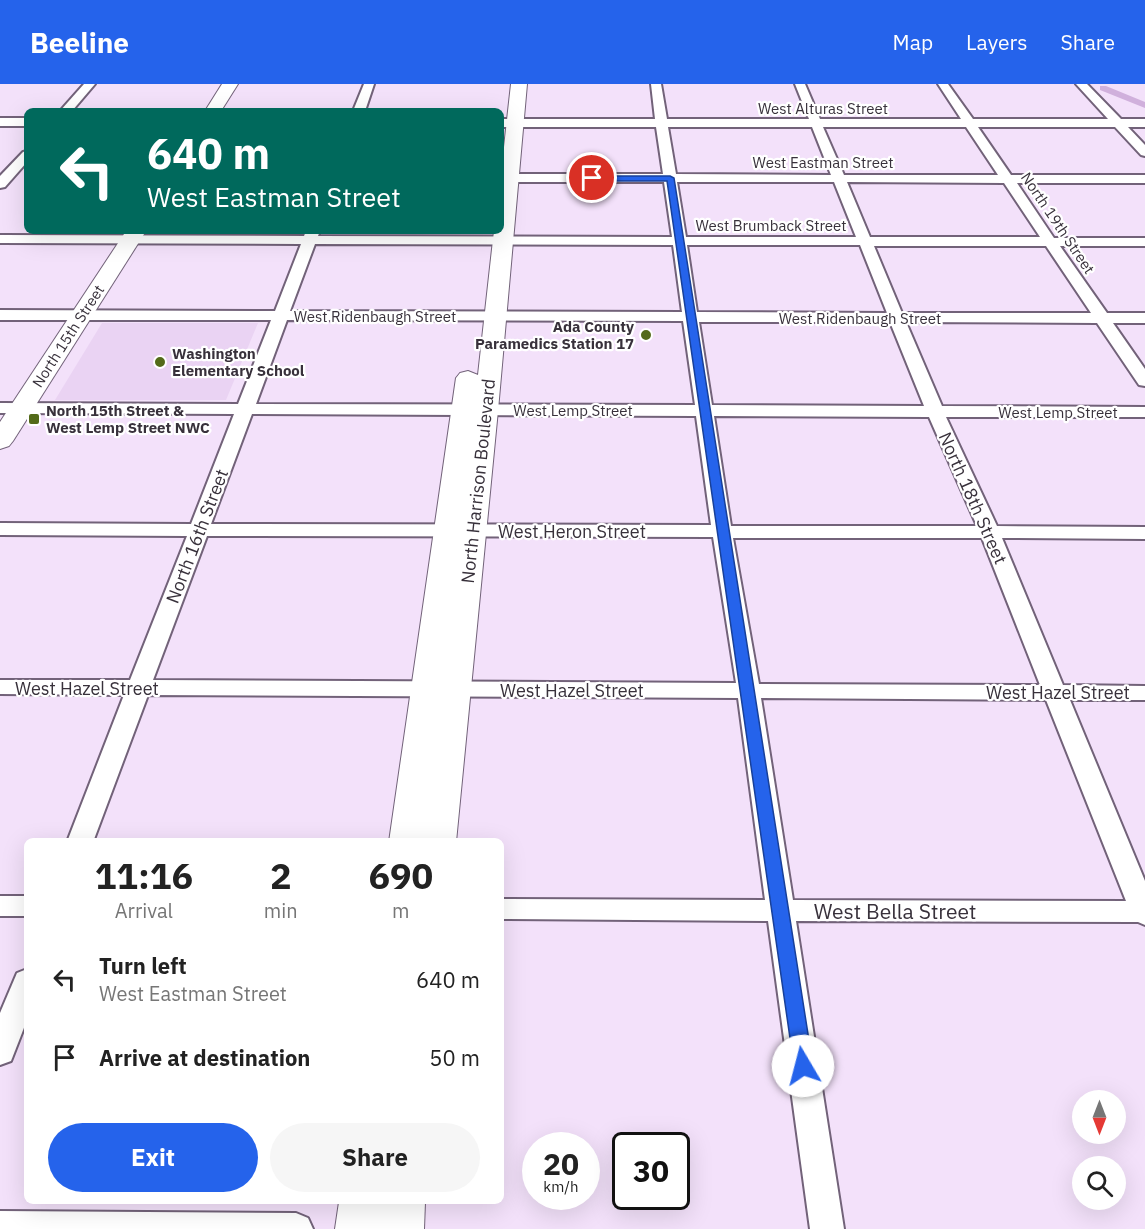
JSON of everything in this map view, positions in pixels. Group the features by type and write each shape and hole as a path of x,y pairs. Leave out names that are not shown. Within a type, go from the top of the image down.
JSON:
{"street":[{"path":"69,108 90,84"},
{"path":"215,108 230,84"},
{"path":"360,108 369,84"},
{"name":"North Harrison Boulevard","path":"506,84 506,178"},
{"name":"North Harrison Boulevard","path":"505,123 519,84"},
{"path":"656,84 722,531 749,691 827,1229"},
{"name":"North 18th Street","path":"800,84 935,411 989,532 1145,913"},
{"name":"North 19th Street","path":"943,84 1145,381"},
{"path":"1081,84 1145,152"},
{"path":"0,123 24,123"},
{"name":"West Alturas Street","path":"505,123 1145,123"},
{"path":"2,180 24,157"},
{"path":"2,180 24,177"},
{"name":"West Eastman Street","path":"506,178 1145,179"},
{"name":"West Brumback Street","path":"0,239 133,235 312,235 680,241 1145,242"},
{"name":"North 15th Street","path":"0,441 11,408 82,315 133,235"},
{"name":"North 16th Street","path":"82,838 312,235"},
{"name":"North Harrison Boulevard","path":"438,838 456,690 461,530 493,237"},
{"name":"West Ridenbaugh Street","path":"0,315 1145,318"},
{"name":"West Lemp Street","path":"11,408 1145,412"},
{"name":"West Heron Street","path":"0,529 1145,533"},
{"name":"North Harrison Boulevard","path":"408,838 427,690 461,530"},
{"name":"West Hazel Street","path":"0,687 1145,693"},
{"path":"0,906 24,906"},
{"name":"West Bella Street","path":"504,909 1145,913"},
{"path":"0,1052 24,989"},
{"path":"359,1229 362,1204"},
{"path":"400,1229 402,1204"},
{"path":"0,1227 296,1229"}],"shaded area":[{"name":"Washington Elementary School","path":"102,323 258,323 226,400 55,400"}],"waterway":[{"path":"1103,88 1145,105"}],"place":[{"name":"Ada County Paramedics Station 17","path":"646,335"},
{"name":"Washington Elementary School","path":"160,362"},
{"name":"North 15th Street & West Lemp Street NWC","path":"34,419"}],"route":[{"path":"592,178 670,178 722,531 751,706 803,1066"}]}
